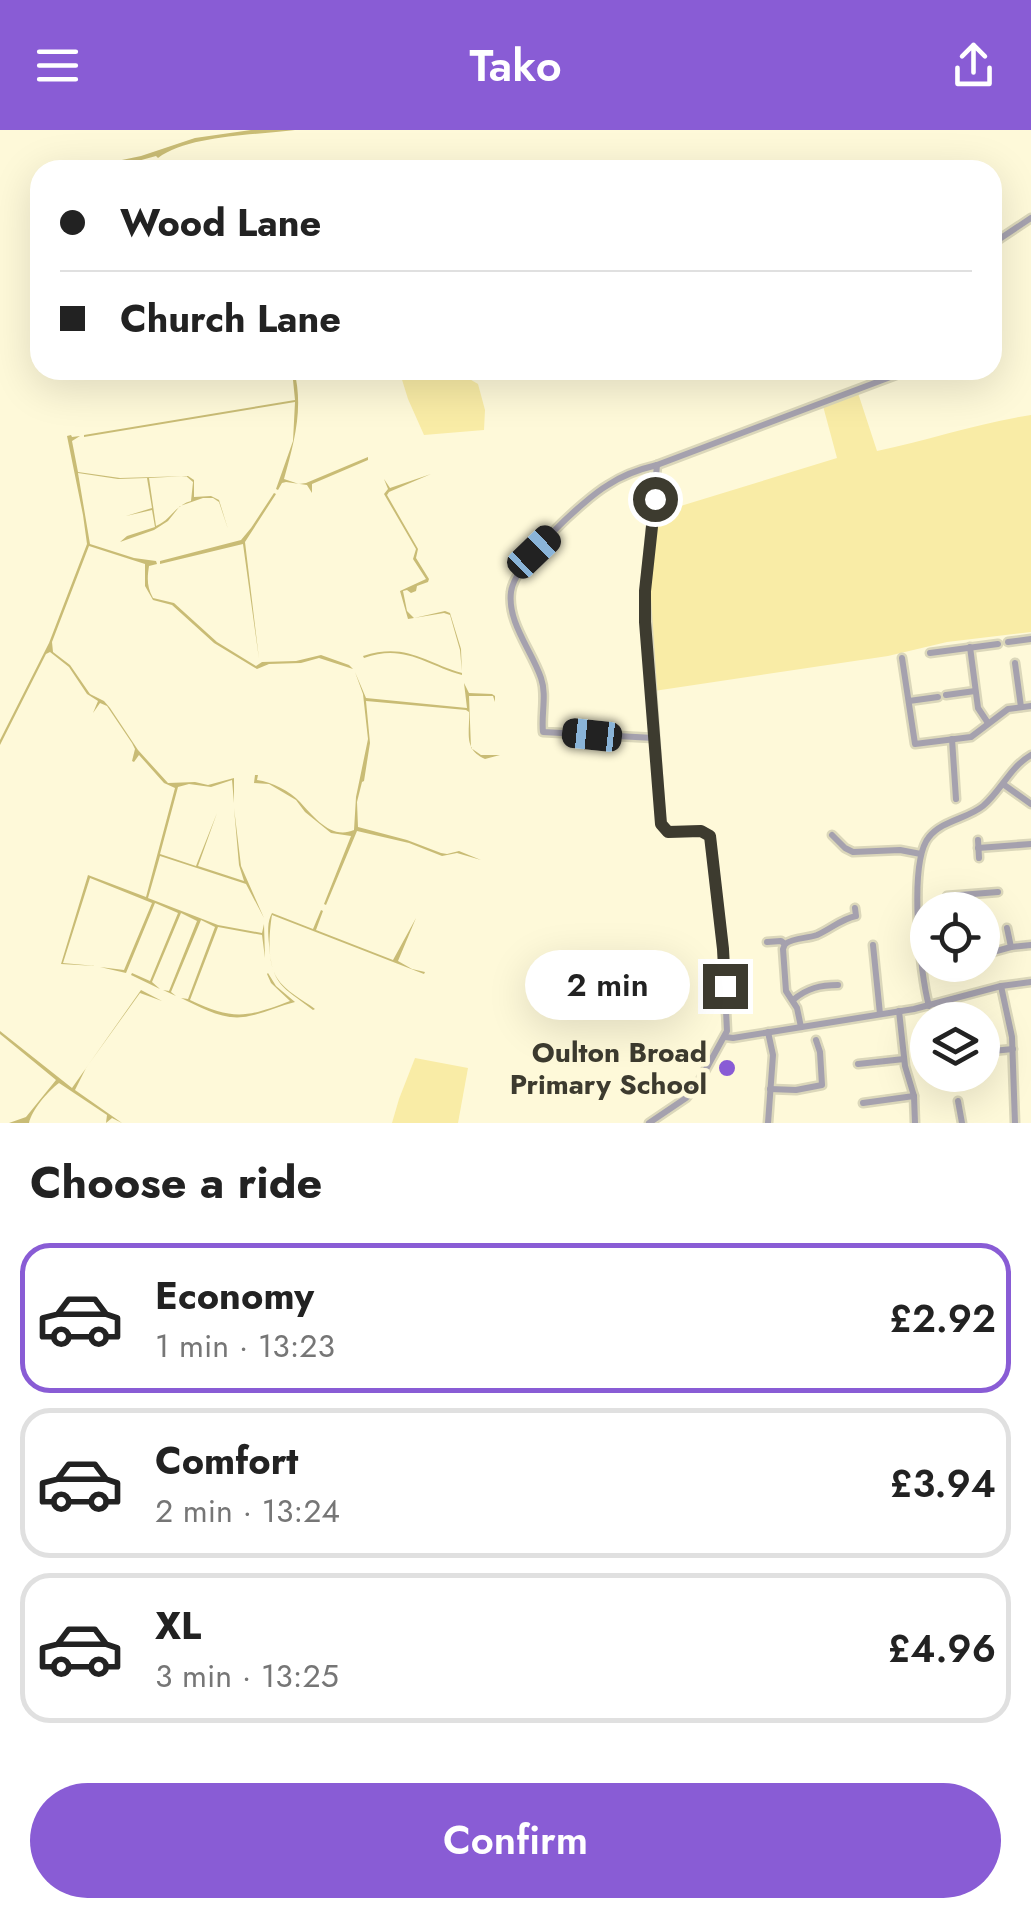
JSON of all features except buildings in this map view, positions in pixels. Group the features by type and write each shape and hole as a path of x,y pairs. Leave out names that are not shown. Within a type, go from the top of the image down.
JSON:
{"street":[{"path":"1002,237 1031,218"},
{"path":"654,738 543,732 542,681 514,616 510,594 513,585 534,552 608,484 640,468 881,380"},
{"path":"650,1123 686,1098 699,1082 725,1037 727,1024 711,841 706,832 673,833 661,824 645,591 658,464"},
{"path":"1008,642 1031,638"},
{"path":"930,653 998,644"},
{"path":"970,648 980,713 988,723"},
{"path":"902,658 915,744 971,737 1008,710 1031,706"},
{"path":"1015,663 1020,707"},
{"path":"908,701 975,691"},
{"path":"952,739 956,799"},
{"path":"928,1002 921,966 921,854 932,833 978,810 1019,763 1031,755"},
{"path":"1003,784 1031,804"},
{"path":"832,835 846,854 900,850 921,854"},
{"path":"978,848 1031,844"},
{"path":"801,1027 794,1000 786,992 782,949 792,939 816,935 856,916 855,908"},
{"path":"1007,928 1010,947"},
{"path":"767,942 785,944"},
{"path":"1000,950 1031,944"},
{"path":"876,951 880,1014"},
{"path":"943,1002 1031,982"},
{"path":"794,1000 813,988 838,985"},
{"path":"1000,986 1013,1049 1015,1123"},
{"path":"725,1037 910,1009"},
{"path":"900,1011 915,1123"},
{"path":"768,1032 772,1055 768,1123"},
{"path":"770,1089 825,1085 816,1040"},
{"path":"1000,1050 1013,1049"},
{"path":"858,1064 904,1059"},
{"path":"862,1103 914,1096"},
{"path":"958,1101 962,1123"}],"shaded area":[{"path":"251,130 295,130 205,140 158,158 122,160 195,138"},
{"path":"293,380 297,384 298,412 294,439 284,479 298,484 282,483 278,490 293,441 295,402 84,437 84,435 295,400"},
{"path":"402,380 471,380 478,384 485,410 484,430 424,435"},
{"path":"858,393 877,451 1031,415 1031,632 947,642 888,656 654,691 651,579 661,512 837,458 823,406"},
{"path":"67,436 80,436 72,441 78,472 120,478 184,476 149,478 156,526 179,507 168,521 154,530 120,542 155,527 152,510 126,516 152,508 147,478 118,479 78,473 90,544 156,561 157,564 149,566 148,575 153,598 174,603 217,642 256,666 321,655 353,669 319,658 257,669 214,643 172,605 153,600 145,586 145,564 89,546 52,642 53,652 70,665 90,694 104,701 138,750 168,783 208,785 234,778 234,803 232,780 211,787 178,787 160,854 196,866 217,813 198,866 244,881 239,865 234,808 241,866 264,918 246,884 160,856 148,898 218,925 262,933 264,924 265,958 262,935 218,927 190,1000 229,1014 262,1011 290,1001 271,983 268,973 276,986 295,1002 255,1015 231,1017 181,998 188,999 215,927 201,920 171,992 176,996 163,990 169,991 197,921 181,913 152,982 160,989 131,975 150,981 178,913 155,903 126,973 100,967 124,970 152,903 90,878 63,963 96,966 61,964 88,875 146,897 175,788 164,783 139,755 132,761 135,749 107,706 100,703 93,713 98,701 87,694 69,667 50,652 0,745 49,643 87,544"},
{"path":"368,457 312,484 312,493 307,485 299,484"},
{"path":"431,474 387,495 418,549 416,558 429,579 416,591 403,591 407,611 414,618 408,619 400,591 426,579 413,559 416,549 384,494 388,489 384,479 390,488"},
{"path":"186,476 194,480 194,497 211,496 219,500 228,529 219,502 203,498 181,506 191,501 193,482"},
{"path":"274,493 245,542 259,659 243,544 160,561 241,540"},
{"path":"445,611 450,613 461,649 462,671 460,650 450,615 414,618"},
{"path":"378,652 403,652 462,673 403,654 363,656"},
{"path":"355,672 366,698 467,708 464,683 469,693 495,696 495,702 493,696 469,696 471,746 466,710 366,701 370,743 357,802 358,827 441,853 459,851 481,860 457,853 442,856 409,843 357,831 326,905 351,836 331,833 296,800 269,784 254,783 258,775 257,780 269,783 286,791 330,829 354,830 356,797 368,739 363,694"},
{"path":"321,910 316,930 393,960 416,918 398,961 425,972 424,974 272,915 270,955 268,927 272,913 313,929"},
{"path":"274,972 285,987 315,1009 286,990 280,984 276,977"},
{"path":"141,990 162,1001 140,993 90,1063"},
{"path":"0,1031 72,1088 86,1068 75,1090 122,1123 112,1118 106,1123 107,1115 59,1083 29,1123 9,1123 26,1117 56,1080"},
{"path":"415,1058 468,1068 458,1123 392,1123"}],"place":[{"name":"Oulton Broad Primary School","path":"727,1068"}],"route":[{"path":"655,499 645,622 661,824 668,832 701,831 710,836 725,986"}]}
